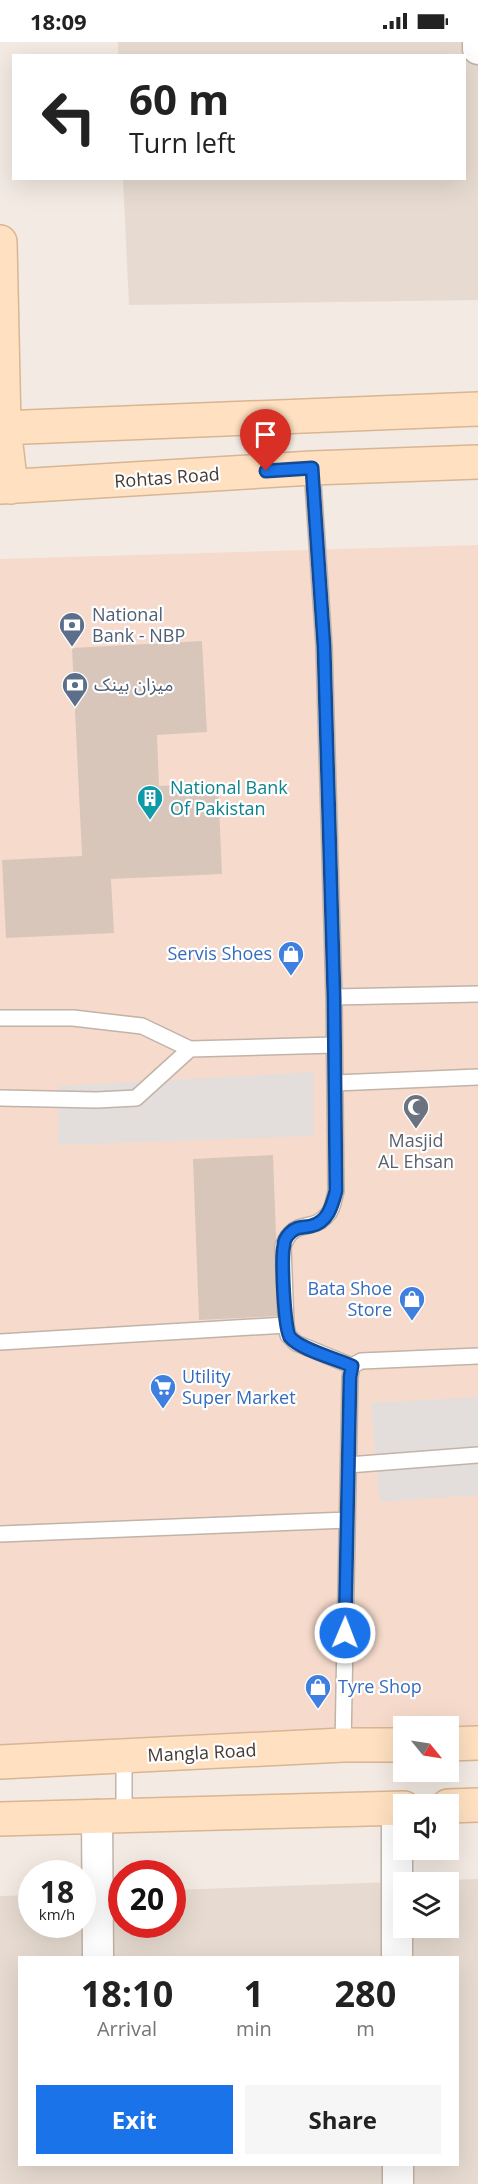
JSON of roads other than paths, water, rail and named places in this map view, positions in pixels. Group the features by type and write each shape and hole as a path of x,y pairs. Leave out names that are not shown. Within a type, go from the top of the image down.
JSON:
{"main road":[{"path":"0,242 2,428 6,487"},
{"path":"2,428 478,409"},
{"name":"Rohtas Road","path":"6,487 312,468 478,462"},
{"path":"459,1744 478,1743"},
{"name":"Mangla Road","path":"0,1762 343,1745 393,1745"},
{"path":"459,1806 478,1805"},
{"path":"0,1819 393,1808"}],"street":[{"path":"478,42 478,49"},
{"path":"98,1956 110,1816"},
{"path":"397,1956 399,1860"},
{"path":"398,2166 398,2184"}],"lane":[{"path":"312,468 324,646 334,997 336,1191 329,1214 312,1226 298,1227 288,1234 285,1240 283,1246 286,1325 288,1335 296,1343 352,1366"},
{"path":"334,997 478,994"},
{"path":"0,1018 72,1018 142,1026 190,1048 334,1045"},
{"path":"0,1098 98,1100 136,1098 190,1048"},
{"path":"335,1083 478,1077"},
{"path":"0,1342 286,1325"},
{"path":"352,1366 361,1361 478,1356"},
{"path":"343,1745 352,1366"},
{"path":"348,1465 478,1455"},
{"path":"0,1534 347,1520"},
{"path":"110,1816 124,1757"}],"place":[{"name":"National Bank - NBP","path":"72,648"},
{"name":"میزان بینک","path":"75,708"},
{"name":"National Bank Of Pakistan","path":"150,821"},
{"name":"Servis Shoes","path":"291,977"},
{"name":"Masjid AL Ehsan","path":"416,1130"},
{"name":"Bata Shoe Store","path":"412,1322"},
{"name":"Utility Super Market","path":"163,1410"},
{"name":"Tyre Shop","path":"318,1710"}]}
